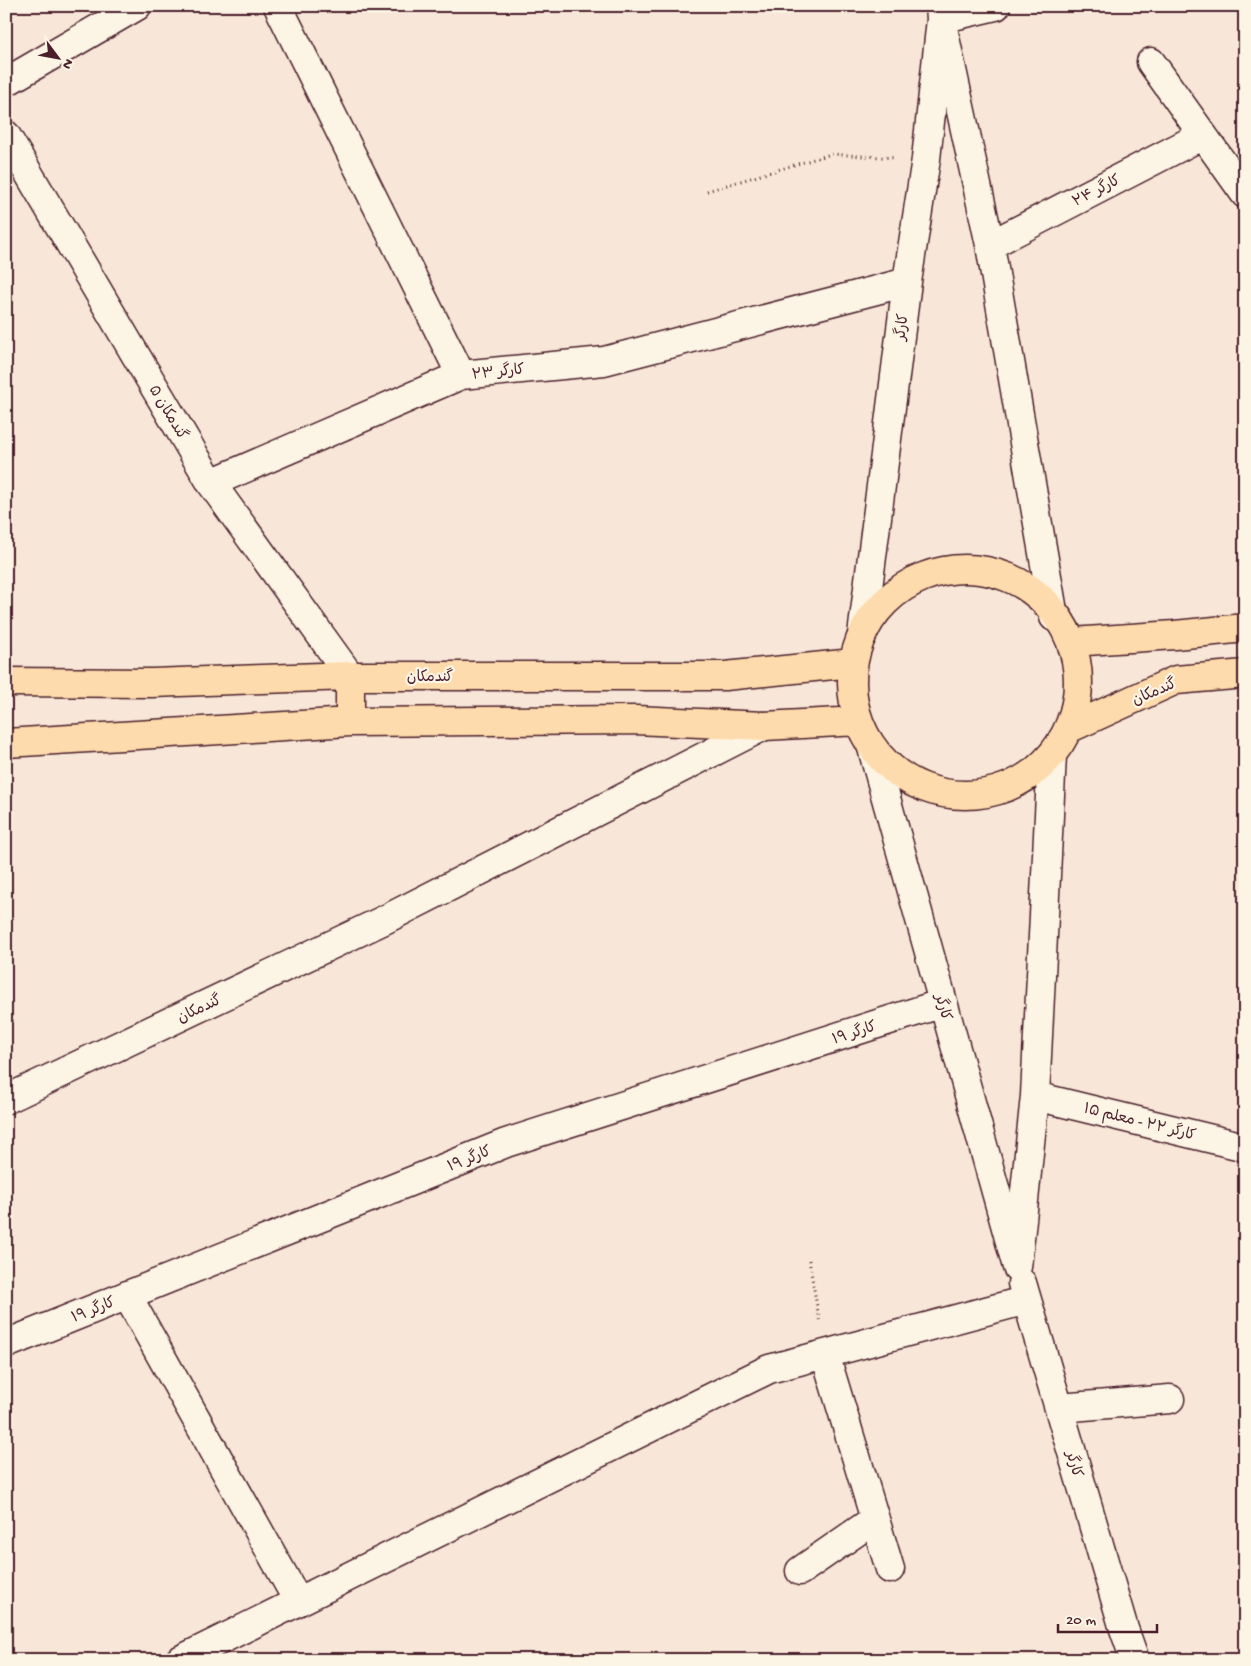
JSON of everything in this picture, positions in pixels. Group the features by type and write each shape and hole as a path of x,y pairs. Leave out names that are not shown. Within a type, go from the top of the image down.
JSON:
{"main road":[{"path":"955,569 985,570 1013,578 1038,594 1054,617 1072,642 1078,671 1077,701 1068,730 1052,755 1030,775 1004,789 975,795 946,794 917,785 892,769 872,748 859,722 852,692 853,663 862,635 878,610 900,589 926,575 955,569"},
{"path":"1072,642 1245,628"},
{"name":"گندمکان","path":"6,682 152,683 350,676 725,676 853,663"},
{"name":"گندمکان","path":"1068,730 1176,680 1245,674"},
{"path":"350,676 350,722"},
{"name":"گندمکان","path":"6,743 350,722 636,720 764,726 859,722"}],"street":[{"path":"6,82 137,6"},
{"name":"کارگر ۲۳","path":"278,6 461,375 604,361 907,282"},
{"path":"996,6 941,13 990,245 1054,617"},
{"name":"کارگر","path":"862,635 907,282 926,159 941,13"},
{"path":"1151,62 1245,194"},
{"name":"گندمکان ۵","path":"6,135 211,482 350,676"},
{"name":"کارگر ۲۴","path":"990,245 1203,135"},
{"path":"211,482 461,375"},
{"name":"گندمکان","path":"6,1099 386,920 764,726"},
{"name":"کارگر","path":"872,748 1017,1267 1124,1629 1135,1660"},
{"name":"کارگر","path":"1017,1267 1035,1096 1052,755"},
{"name":"کارگر ۱۹","path":"6,1344 506,1143 943,1003"},
{"name":"کارگر ۲۲ - معلم ۱۵","path":"1035,1096 1245,1147"},
{"path":"127,1295 298,1601"},
{"path":"180,1660 769,1369 1027,1300"},
{"path":"825,1354 890,1569"},
{"path":"1059,1408 1170,1400"},
{"path":"800,1571 875,1519"}],"path":[{"path":"707,191 831,154 926,159"},
{"path":"809,1260 825,1354"}]}
